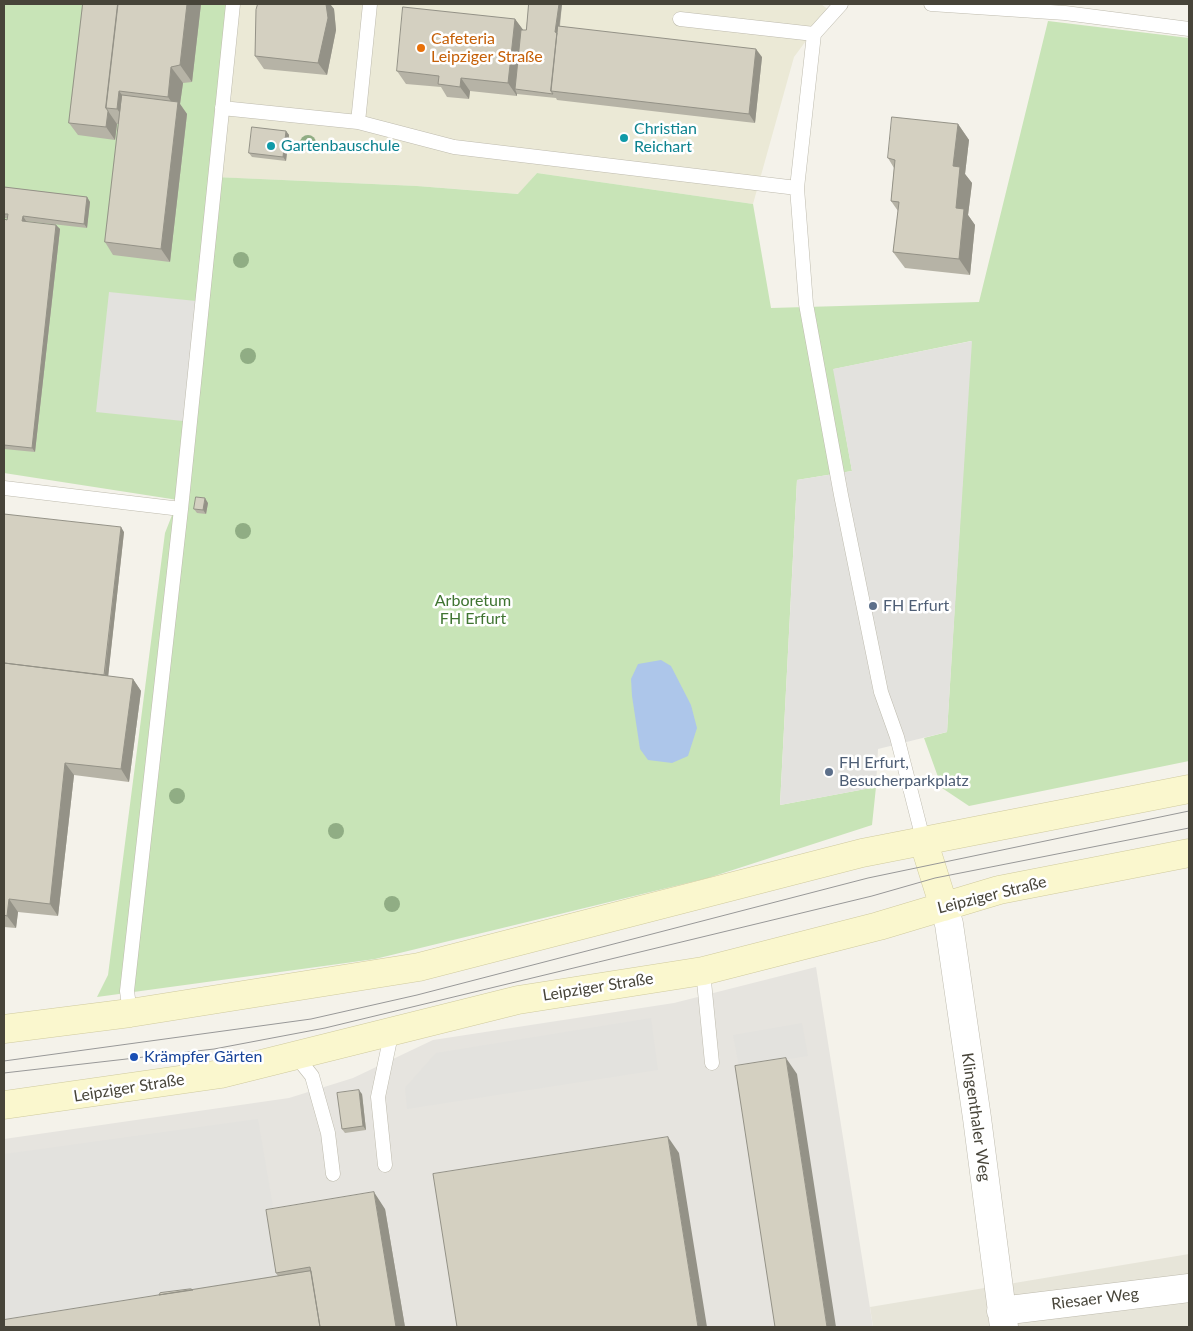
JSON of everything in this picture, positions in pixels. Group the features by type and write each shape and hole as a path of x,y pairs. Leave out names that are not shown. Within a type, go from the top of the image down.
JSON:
{"main road":[{"path":"4,1029 130,1013 419,967 862,854 1189,789"},
{"path":"924,843 944,907"},
{"name":"Leipziger Straße","path":"4,1106 221,1074 518,1000 702,971 873,928 999,890 1189,853"}],"street":[{"name":"Klingenthaler Weg","path":"944,907 949,924 978,1118 1002,1319"},
{"name":"Riesaer Weg","path":"1002,1319 1189,1288"}],"lane":[{"path":"130,1013 127,992 181,509 233,4"},
{"path":"358,122 370,4"},
{"path":"841,4 814,34 797,188 806,304 841,496 881,692 896,737 924,843"},
{"path":"931,4 1064,14 1189,29"},
{"path":"680,19 814,34"},
{"path":"222,108 358,122 454,147 797,188"},
{"path":"4,488 181,509"},
{"path":"702,971 712,1063"},
{"path":"385,1165 378,1097 392,1030"},
{"path":"296,1056 312,1076 328,1133 334,1174"}],"shaded area":[{"path":"235,4 821,4 829,10 794,57 753,204 537,173 519,194 417,186 214,177"},
{"path":"109,292 196,301 183,421 96,412"},
{"name":"FH Erfurt","path":"972,341 947,732 878,749 876,787 780,805 797,480 852,471 833,369"},
{"path":"816,967 873,1327 4,1327 4,1139 289,1098 353,1078 433,1040 674,1003"},
{"path":"651,1018 658,1070 407,1109 405,1088 436,1053"},
{"path":"802,1023 808,1056 739,1067 733,1035"},
{"path":"258,1119 287,1289 4,1327 4,1154"},
{"path":"1189,1254 1189,1327 873,1327 870,1307"}],"green space":[{"name":"Arboretum FH Erfurt","path":"4,4 235,4 215,177 417,186 518,194 537,173 753,204 771,308 979,302 1048,21 1189,38 1189,761 969,806 942,788 924,738 947,732 971,341 834,369 852,471 797,480 780,805 876,787 872,825 708,878 375,959 97,997 108,975 165,533 178,500 4,473"}],"water":[{"path":"661,660 671,666 691,705 697,728 688,756 672,763 648,760 640,749 632,696 631,679 638,664"}],"building":[{"path":"83,4 118,4 106,108 108,111 106,127 69,123"},
{"path":"118,4 187,4 180,65 171,67 168,97 119,91 117,109 106,108"},
{"path":"258,4 326,4 328,18 318,63 255,56 256,10"},
{"path":"529,4 559,4 551,91 553,94 515,89 521,30 526,30"},
{"path":"403,7 515,19 508,83 461,78 460,87 438,84 439,76 397,71"},
{"path":"558,26 756,49 749,114 551,91"},
{"path":"122,95 178,102 161,249 105,242"},
{"path":"892,117 958,124 953,166 960,167 956,208 964,209 959,259 893,252 899,202 891,201 895,160 888,158"},
{"name":"Gartenbauschule","path":"252,127 286,131 283,157 249,153"},
{"path":"4,187 87,197 84,224 23,216 22,221 56,225 32,448 4,445 4,219 7,220 8,214 4,214"},
{"path":"196,497 205,498 203,510 194,509"},
{"path":"4,514 121,527 104,675 4,663"},
{"path":"4,663 133,679 121,769 65,763 50,904 9,899 7,916 4,915"},
{"path":"786,1058 827,1327 775,1327 735,1066"},
{"path":"359,1090 363,1126 342,1129 337,1093"},
{"path":"668,1137 698,1327 457,1327 433,1174"},
{"path":"374,1192 396,1327 320,1327 310,1267 276,1273 266,1210"},
{"path":"311,1271 320,1327 4,1327 4,1320"},
{"path":"193,1290 159,1295 160,1293"}],"tram line":[{"path":"4,1061 311,1019 417,995 868,878 1189,811"},
{"path":"4,1073 214,1049 325,1028 872,896 935,878 1189,828"}],"place":[{"name":"Cafeteria Leipziger Straße","path":"421,48"},
{"name":"Christian Reichart","path":"624,138"},
{"name":"Gartenbauschule","path":"271,146"},
{"name":"FH Erfurt","path":"873,606"},
{"name":"FH Erfurt, Besucherparkplatz","path":"829,772"},
{"name":"Krämpfer Gärten","path":"134,1057"}]}
